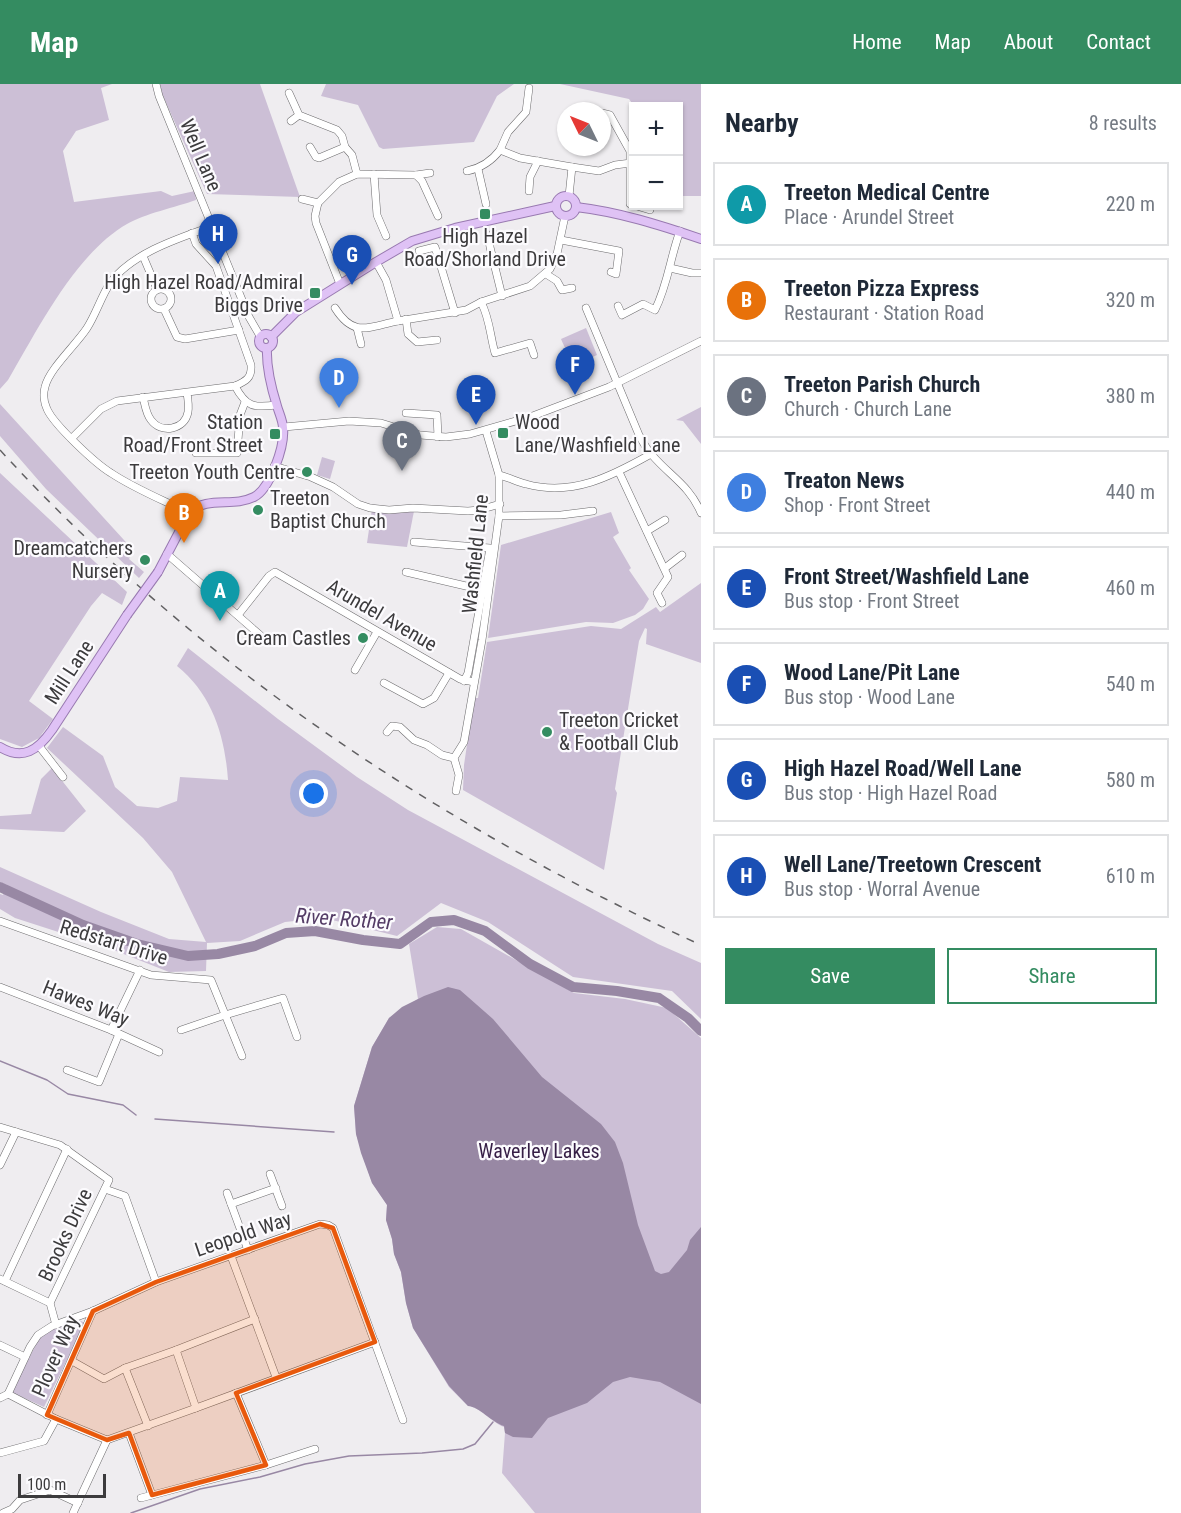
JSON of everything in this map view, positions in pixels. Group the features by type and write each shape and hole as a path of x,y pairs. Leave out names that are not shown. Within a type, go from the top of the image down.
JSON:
{"main road":[{"path":"271,337 296,312 397,249 426,236 555,206 560,197 569,196 574,200 576,207"},
{"path":"555,206 558,212 565,216 571,214 576,207"},
{"path":"576,207 623,215 701,239"},
{"path":"266,334 271,337 273,343 267,348 260,345 261,336 266,334"},
{"path":"189,513 195,507 207,502 242,501 257,495 268,484 283,439 284,427 268,372 267,348"},
{"name":"Mill Lane","path":"39,747 158,572 189,513"},
{"path":"0,747 8,752 17,753 39,747"}],"street":[{"name":"Well Lane","path":"156,84 249,317 261,336"},
{"path":"467,171 478,169 500,150 508,132 526,112 529,88"},
{"path":"289,93 299,115 337,130 342,136 345,147 352,155 357,174"},
{"path":"291,121 299,115"},
{"path":"611,117 630,151 630,156"},
{"path":"310,147 319,158 345,147"},
{"path":"500,150 519,158 599,171 629,163"},
{"path":"529,191 530,177 538,161"},
{"path":"569,196 572,167"},
{"path":"478,169 486,204"},
{"path":"340,284 316,223 318,202 339,182 357,174 416,175 430,173"},
{"path":"374,174 377,215 386,236"},
{"path":"416,175 422,181 438,216"},
{"path":"302,199 318,202"},
{"path":"335,308 348,324 357,328 455,313 530,286 546,274 557,255 565,216"},
{"path":"189,513 111,473 72,438 47,411 44,397 46,383 51,373 87,328 111,283 130,264 156,248 213,226"},
{"path":"618,306 622,315 643,304 655,310 664,292 680,231"},
{"path":"72,438 101,408 117,400 235,386 244,382 252,373 216,266 196,244 192,233"},
{"path":"493,233 489,241 489,248 502,296"},
{"path":"561,240 620,247 615,273 611,272"},
{"path":"419,250 435,247 455,313"},
{"path":"143,256 157,289"},
{"path":"376,262 386,280 408,334 417,342 437,340"},
{"path":"669,267 701,273"},
{"path":"546,274 557,281 562,290 572,288"},
{"path":"157,289 164,289 171,297 170,304 164,309 155,307 151,302 151,296 157,289"},
{"path":"481,302 489,319 495,353 538,340"},
{"path":"586,308 639,435 651,454 684,486 701,513"},
{"path":"164,309 177,337 185,339 239,330"},
{"path":"357,328 361,344"},
{"path":"284,427 349,421 381,423 406,433 438,437 486,431 556,408 617,383 701,341"},
{"path":"530,343 534,355"},
{"path":"235,386 245,402 261,407 276,405"},
{"path":"143,397 147,415 152,422 158,427 167,429 179,426 186,420 187,393"},
{"path":"196,453 237,453 240,415 245,402"},
{"path":"406,412 436,415 438,437"},
{"name":"Washfield Lane","path":"454,758 464,742 499,516 499,475 486,431"},
{"path":"499,475 525,484 562,488 587,485 619,472 651,454"},
{"path":"274,466 317,480 358,504 370,508 468,511 500,504"},
{"path":"619,472 668,577 657,593 662,603"},
{"path":"499,516 561,515 593,511"},
{"path":"647,531 665,520"},
{"path":"414,542 490,548 468,673 464,681"},
{"path":"167,554 260,635"},
{"path":"665,568 681,555"},
{"name":"Arundel Avenue","path":"238,615 269,576 275,572 448,673 464,681 474,682"},
{"path":"406,572 483,590"},
{"path":"355,670 377,632"},
{"path":"384,683 423,704 434,698 448,673"},
{"path":"387,732 392,726 400,727 414,740 442,755 454,758 459,775 456,791"},
{"path":"39,747 63,777"},
{"name":"Redstart Drive","path":"0,921 151,975 212,980 242,1056"},
{"path":"111,1030 140,970"},
{"name":"Hawes Way","path":"0,987 111,1030 159,1052"},
{"path":"181,1030 283,998 297,1037"},
{"path":"67,1070 99,1082 119,1034"},
{"path":"0,1127 67,1149 2,1280 50,1304 56,1325"},
{"path":"0,1165 16,1132"},
{"name":"Brooks Drive","path":"50,1304 110,1180 67,1149"},
{"path":"270,1174 282,1206"},
{"path":"231,1204 276,1188"},
{"path":"105,1189 125,1196 156,1282"},
{"path":"227,1193 248,1250"},
{"name":"Leopold Way","path":"8,1394 38,1335 56,1325 156,1282 320,1224 333,1228 403,1420"},
{"path":"231,1256 276,1377"},
{"name":"Plover Way","path":"47,1415 93,1311"},
{"path":"72,1361 104,1379 125,1368 255,1319"},
{"path":"0,1398 8,1394 47,1415 106,1440 375,1342"},
{"path":"0,1345 25,1357"},
{"path":"176,1350 196,1408"},
{"path":"125,1368 148,1426"},
{"path":"236,1393 266,1464"},
{"path":"0,1454 44,1441 56,1419"},
{"path":"129,1433 152,1495"},
{"path":"73,1513 106,1440"},
{"path":"141,1498 315,1449"},
{"path":"3,1513 12,1509 20,1500 50,1490 78,1503"}],"highlighted area":[{"path":"320,1224 333,1228 375,1342 236,1393 266,1465 152,1495 129,1433 107,1440 47,1415 93,1311 156,1282"}],"green space":[{"path":"0,84 112,84 101,88 109,120 76,131 63,151 74,202 161,191 172,196 195,191 196,200 134,220 108,237 74,273 59,294 8,380 0,389"},
{"path":"160,84 260,84 300,197 207,194 162,94"},
{"path":"326,84 514,84 497,96 474,142 383,149 379,147 358,105 321,96"},
{"path":"560,84 701,84 701,196 683,196 683,102 631,102 629,99"},
{"path":"586,328 597,355 573,366 561,339"},
{"path":"0,404 134,551 129,559 144,572 139,578 46,489 0,436"},
{"path":"701,407 701,444 683,421 676,420"},
{"path":"322,457 335,461 330,479 317,475"},
{"path":"0,473 127,592 122,605 102,593 91,606 29,701 53,719 39,738 22,747 0,739"},
{"path":"372,509 414,511 407,547 367,543"},
{"path":"611,512 619,533 613,537 631,568 629,570 649,599 643,609 635,615 613,623 586,622 488,638 501,545"},
{"name":"Treeton Cricket & Football Club","path":"701,583 701,663 646,644 647,629 645,628 639,641 604,870 463,790 464,765 474,698 478,698 487,642 591,626 621,629 656,607 660,612"},
{"path":"188,648 278,719 357,777 408,810 658,944 701,963 701,1019 672,991 573,977 488,922 441,903 397,936 324,918 285,922 240,941 207,943 206,971 169,972 111,949 15,918 0,909 0,894 3,895 7,885 0,882 0,867 101,912 169,939 206,942 172,872 143,838 47,748 63,727 103,756 115,787 137,806 158,808 177,801 180,777 228,780 220,732 208,703 189,677 177,666"},
{"path":"52,768 86,811 64,832 0,829 0,816 31,814 41,779"},
{"name":"Waverley Lakes","path":"437,927 461,929 574,993 625,999 667,1008 701,1038 701,1513 535,1513 502,1473 504,1427 477,1409 468,1406 449,1387 413,1328 401,1272 386,1220 387,1205 372,1183 356,1134 354,1106 372,1047 389,1018 418,999 409,944"},
{"path":"77,1319 85,1323 44,1407 11,1392 40,1337 47,1331"}],"shaded area":[{"name":"Waverley Lakes","path":"448,987 460,990 493,1019 542,1077 601,1124 615,1142 623,1163 638,1225 655,1271 661,1274 669,1272 687,1250 690,1240 701,1227 701,1404 660,1382 630,1377 613,1382 587,1403 548,1418 532,1438 513,1437 505,1433 504,1426 468,1406 449,1386 413,1328 401,1272 386,1220 387,1205 372,1183 361,1153 356,1134 354,1106 372,1047 389,1018 402,1007"}],"waterway":[{"name":"River Rother","path":"0,887 83,925 137,944 188,956 218,954 255,946 286,933 315,931 400,944 431,922 454,920 485,931 530,964 573,987 659,998 688,1018 701,1031"},
{"path":"0,1061 47,1080 68,1094 123,1105 136,1115"},
{"path":"155,1119 334,1132"},
{"path":"131,1513 200,1489 260,1477 305,1464 349,1456 463,1449 475,1444 493,1422"}],"railway":[{"path":"0,450 75,528 155,600 238,669 325,732 415,792 508,847 604,898 701,945"}],"place":[{"name":"High Hazel Road/Shorland Drive","path":"485,214"},
{"name":"Well Lane/Treetown Crescent","path":"218,264"},
{"name":"High Hazel Road/Well Lane","path":"352,285"},
{"name":"High Hazel Road/Admiral Biggs Drive","path":"315,293"},
{"name":"Wood Lane/Pit Lane","path":"575,395"},
{"name":"Treaton News","path":"339,408"},
{"name":"Front Street/Washfield Lane","path":"476,425"},
{"name":"Wood Lane/Washfield Lane","path":"503,433"},
{"name":"Station Road/Front Street","path":"275,434"},
{"name":"Treeton Parish Church","path":"402,471"},
{"name":"Treeton Youth Centre","path":"307,472"},
{"name":"Treeton Baptist Church","path":"258,510"},
{"name":"Treeton Pizza Express","path":"184,543"},
{"name":"Dreamcatchers Nursery","path":"145,560"},
{"name":"Treeton Medical Centre","path":"220,621"},
{"name":"Cream Castles","path":"363,638"},
{"name":"Treeton Cricket & Football Club","path":"547,732"}]}
